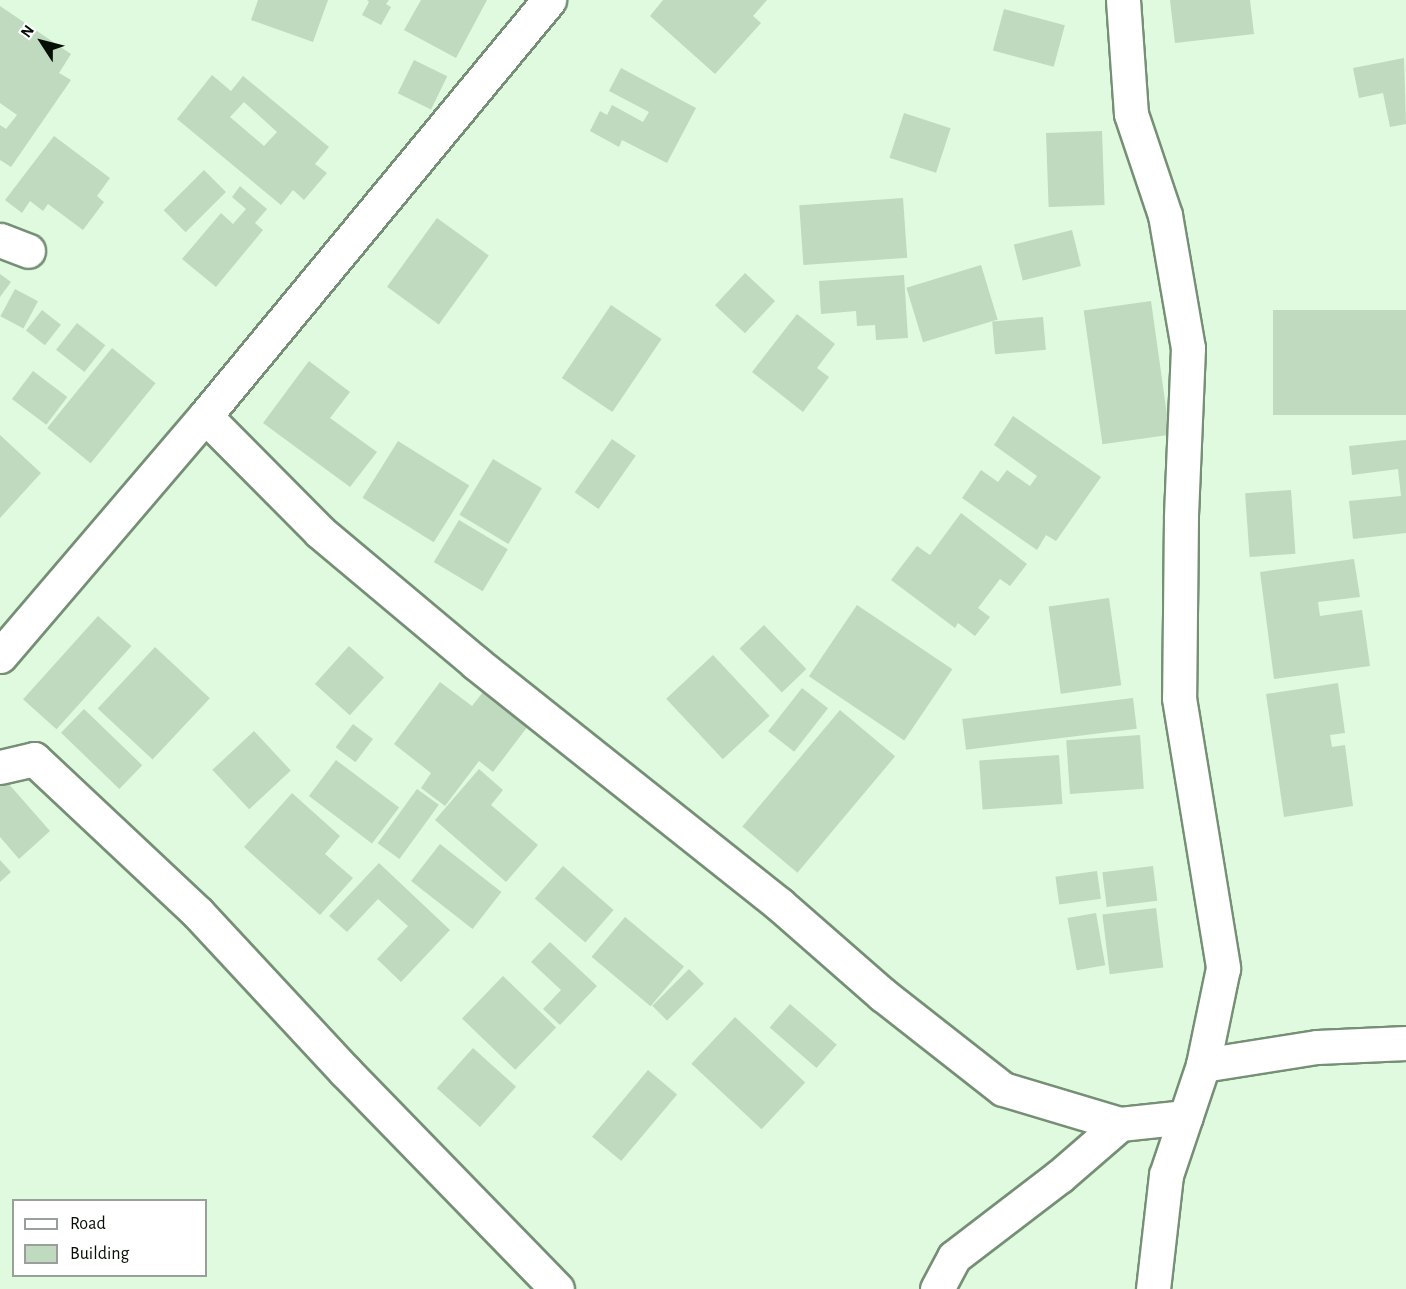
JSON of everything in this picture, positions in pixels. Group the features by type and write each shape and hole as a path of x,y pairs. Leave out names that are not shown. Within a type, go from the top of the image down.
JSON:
{"street":[{"path":"0,656 205,416 549,0"},
{"path":"1123,0 1131,114 1165,215 1188,348 1180,518 1179,698 1222,968 1203,1065 1166,1175 1153,1289"},
{"path":"205,416 328,539 477,663 778,904 883,995 1003,1089 1120,1124 1186,1117"},
{"path":"0,767 34,759 198,913 345,1071 557,1289"},
{"path":"1203,1065 1317,1047 1406,1043"},
{"path":"938,1289 954,1257 1060,1176 1120,1124"}],"building":[{"path":"258,0 328,0 313,42 251,20"},
{"path":"367,0 389,0 386,4 391,7 381,25 362,15 369,2"},
{"path":"421,0 487,0 456,58 404,30"},
{"path":"663,0 767,0 753,16 761,23 715,74 650,16"},
{"path":"1170,0 1250,0 1254,34 1175,43"},
{"path":"0,6 71,54 59,73 71,80 11,167 0,160 0,125 6,129 17,115 0,103"},
{"path":"1004,9 1065,25 1054,67 993,51"},
{"path":"1404,58 1406,124 1390,127 1383,93 1359,98 1353,68"},
{"path":"414,60 447,76 431,109 398,93"},
{"path":"621,68 696,108 667,163 622,140 619,147 590,131 600,111 607,115 612,105 643,122 649,112 609,91"},
{"path":"212,75 231,91 243,76 329,147 315,164 327,173 304,200 293,190 281,205 177,119","holes":["244,102 277,132 264,146 230,117"]},
{"path":"904,113 951,128 936,173 889,158"},
{"path":"1102,131 1105,205 1049,207 1046,133"},
{"path":"54,136 110,178 97,196 104,202 83,230 48,204 43,211 30,201 22,213 5,200"},
{"path":"204,170 226,192 186,232 164,210"},
{"path":"240,186 267,209 255,223 263,230 216,287 182,259 221,213 233,224 246,209 232,197"},
{"path":"903,198 907,258 803,265 799,205"},
{"path":"437,218 489,256 439,324 387,287"},
{"path":"1072,230 1081,266 1023,280 1014,245"},
{"path":"981,265 998,320 923,342 906,288"},
{"path":"745,273 775,301 745,333 715,305"},
{"path":"0,274 11,282 0,297"},
{"path":"904,275 908,338 876,340 875,325 857,326 856,311 821,314 819,281"},
{"path":"15,289 38,301 23,329 0,316"},
{"path":"1151,301 1170,435 1102,444 1084,310"},
{"path":"611,305 662,339 612,412 562,378"},
{"path":"42,310 61,325 45,345 26,330"},
{"path":"1273,310 1406,310 1406,415 1273,415"},
{"path":"797,314 835,344 817,368 829,377 803,412 752,372"},
{"path":"1043,317 1046,350 995,354 992,321"},
{"path":"77,323 105,345 84,372 56,350"},
{"path":"112,348 156,383 91,463 47,428"},
{"path":"309,361 350,392 330,418 377,452 350,487 263,423"},
{"path":"33,371 67,397 46,425 12,399"},
{"path":"1013,416 1101,477 1056,541 1046,535 1037,550 962,498 981,470 998,482 1007,470 1030,486 1037,476 994,445"},
{"path":"0,435 41,473 0,518"},
{"path":"612,439 636,456 598,509 575,492"},
{"path":"1406,440 1406,533 1353,539 1349,501 1401,496 1398,469 1352,475 1349,446"},
{"path":"398,441 469,486 434,542 362,498"},
{"path":"493,459 542,488 508,544 460,515"},
{"path":"1291,490 1295,554 1250,557 1245,493"},
{"path":"961,513 1027,564 1010,586 1000,579 978,608 990,617 975,636 958,623 955,628 891,580 917,546 930,555"},
{"path":"459,520 508,549 483,591 434,562"},
{"path":"1354,559 1360,597 1318,602 1320,616 1362,610 1370,666 1274,679 1260,572"},
{"path":"1109,598 1121,685 1061,694 1049,606"},
{"path":"857,605 952,669 904,741 809,676"},
{"path":"98,616 131,646 56,729 23,699"},
{"path":"764,625 806,669 782,692 740,649"},
{"path":"349,646 384,677 350,715 315,684"},
{"path":"155,647 210,698 153,760 98,708"},
{"path":"713,655 770,716 723,759 666,699"},
{"path":"440,682 472,706 483,692 528,726 493,772 479,761 445,806 421,788 431,773 394,744"},
{"path":"1338,683 1345,733 1330,735 1332,747 1345,745 1353,806 1284,817 1266,694"},
{"path":"802,688 828,708 794,752 768,731"},
{"path":"1133,698 1137,729 966,750 962,719"},
{"path":"84,709 142,765 119,789 61,733"},
{"path":"840,710 895,756 797,873 742,826"},
{"path":"353,724 373,739 356,762 336,747"},
{"path":"254,731 291,770 249,809 212,770"},
{"path":"1140,735 1144,789 1070,794 1066,740"},
{"path":"1059,755 1062,804 983,809 979,761"},
{"path":"336,760 399,808 372,843 309,796"},
{"path":"479,769 503,790 491,805 538,845 506,882 435,820"},
{"path":"0,774 50,831 19,859 0,837"},
{"path":"417,789 439,805 399,859 378,843"},
{"path":"292,793 340,836 325,854 353,878 320,915 244,847"},
{"path":"440,844 501,892 473,929 411,881"},
{"path":"0,860 11,872 0,882"},
{"path":"379,863 450,930 401,982 377,959 408,926 378,899 347,932 329,916"},
{"path":"563,866 614,910 585,942 535,898"},
{"path":"1153,866 1157,901 1107,907 1102,872"},
{"path":"1097,871 1101,899 1059,905 1055,877"},
{"path":"1156,908 1163,968 1110,974 1102,915"},
{"path":"1096,913 1105,965 1077,970 1067,918"},
{"path":"625,917 684,966 651,1006 592,957"},
{"path":"550,942 597,986 560,1025 543,1009 561,990 531,962"},
{"path":"689,969 704,984 667,1021 652,1006"},
{"path":"503,976 556,1027 515,1070 462,1018"},
{"path":"790,1004 837,1045 816,1068 770,1027"},
{"path":"735,1017 805,1082 762,1129 691,1064"},
{"path":"473,1048 516,1087 480,1127 437,1088"},
{"path":"648,1070 677,1094 621,1161 592,1137"}]}
